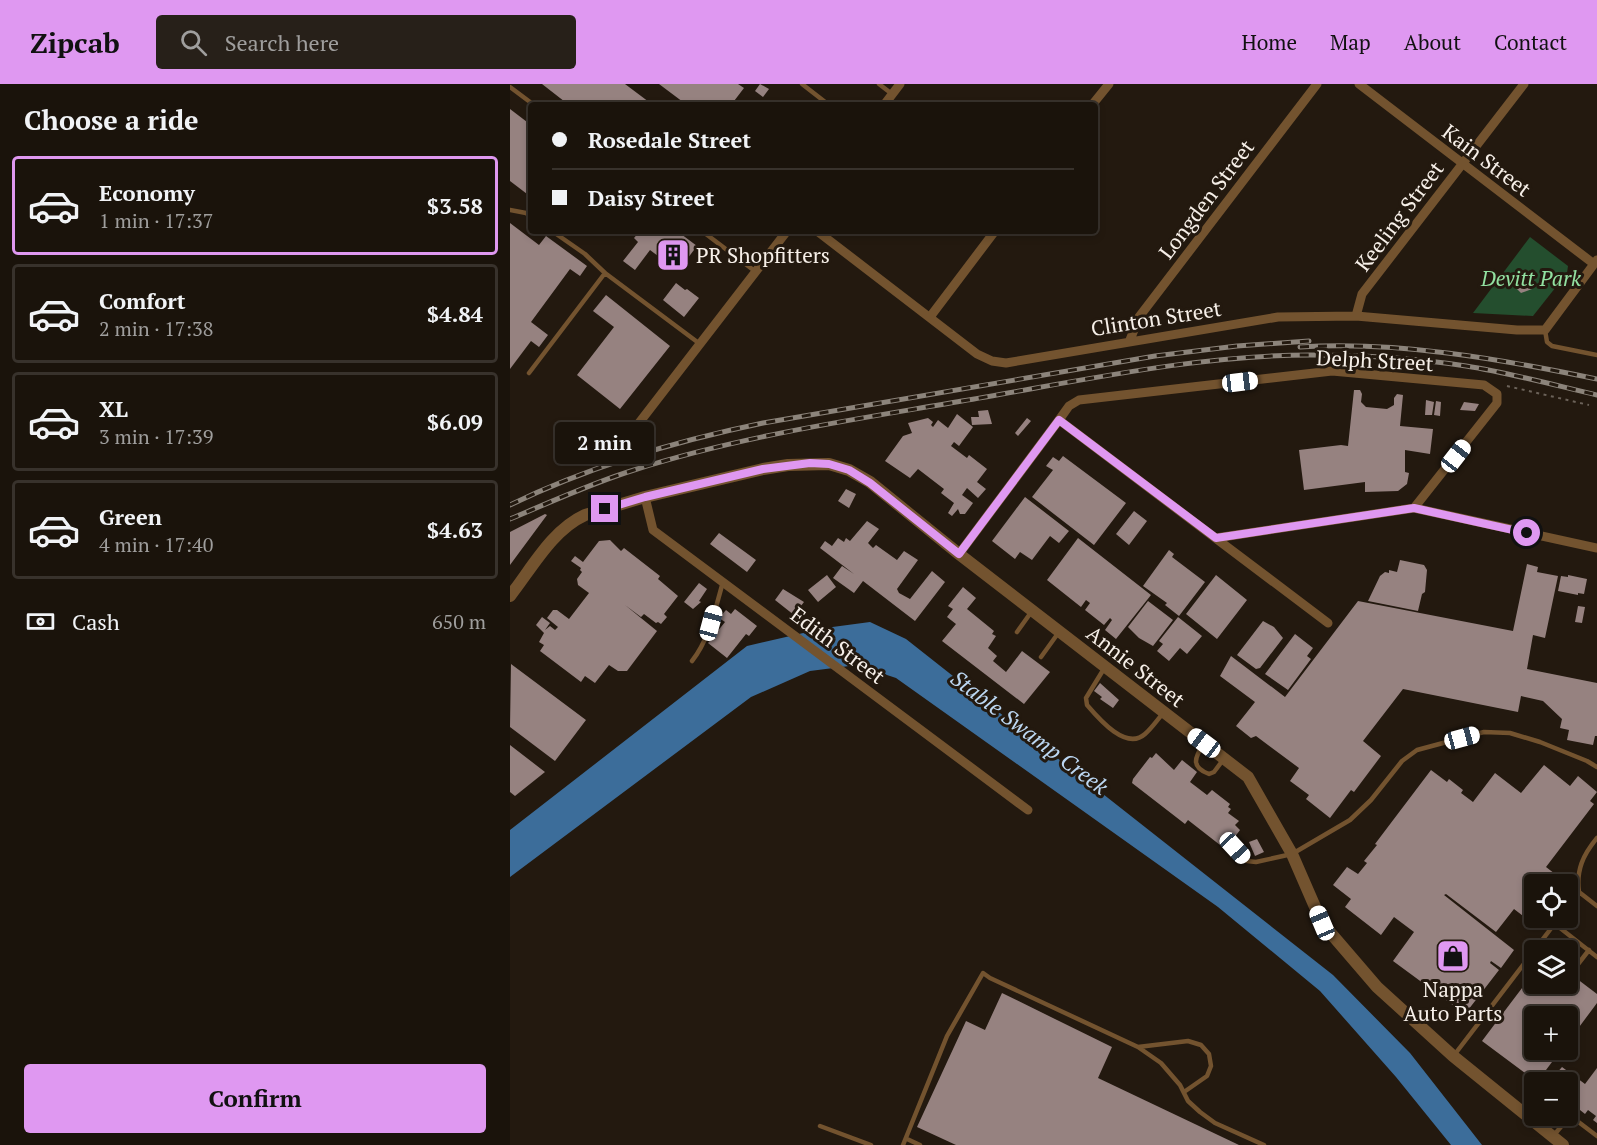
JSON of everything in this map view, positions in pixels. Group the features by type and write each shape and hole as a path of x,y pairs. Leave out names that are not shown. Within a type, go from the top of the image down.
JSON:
{"street":[{"path":"886,102 900,84"},
{"path":"1094,102 1108,84"},
{"name":"Longden Street","path":"1130,340 1139,317 1317,84"},
{"name":"Kain Street","path":"1359,84 1596,262"},
{"name":"Keeling Street","path":"1356,316 1362,294 1524,84"},
{"path":"622,445 785,234"},
{"name":"Clinton Street","path":"821,234 930,316 976,354 992,361 1006,363 1278,316 1356,316 1516,330 1545,330"},
{"path":"930,316 993,234"},
{"path":"1545,330 1596,262"},
{"name":"Delph Street","path":"959,554 1059,420 1078,400 1332,371 1484,385 1497,394 1497,403 1414,508"},
{"path":"1059,420 1328,623"},
{"name":"Annie Street","path":"510,596 554,538 576,519 645,497 763,469 810,463 829,464 849,470 870,483 1248,777 1292,854 1322,923 1377,987 1453,1056 1558,1141"},
{"name":"Edith Street","path":"645,497 653,530 1028,810"},
{"path":"1216,538 1414,508 1597,548"}],"lane":[{"path":"802,84 825,102"},
{"path":"879,84 892,94"},
{"path":"510,87 530,102"},
{"path":"510,210 528,215"},
{"path":"556,234 700,344"},
{"path":"706,234 756,272"},
{"path":"528,373 605,273"},
{"path":"1545,330 1547,342 1552,346 1597,355"},
{"path":"692,661 708,636 723,582"},
{"path":"1017,632 1032,610"},
{"path":"1041,657 1059,632"},
{"path":"1105,667 1086,698 1087,705 1119,735 1129,739 1137,739 1145,735 1164,712"},
{"path":"1235,848 1247,861 1256,862 1292,854 1350,820 1371,800 1402,761 1417,750 1484,732 1510,733 1540,742 1597,767"},
{"path":"1204,743 1195,761 1205,773 1214,772 1224,759"},
{"path":"1597,838 1587,850 1577,878 1579,892 1597,906"},
{"path":"1453,1056 1552,928"},
{"path":"1560,928 1597,957"},
{"path":"1578,964 1589,951"},
{"path":"903,1145 947,1036 983,973 1138,1047 1161,1063 1180,1085 1188,1101 1200,1112 1215,1123 1264,1145"},
{"path":"1138,1047 1188,1041 1201,1045 1209,1054 1211,1066 1207,1076 1184,1092"},
{"path":"1578,1122 1597,1136"},
{"path":"820,1126 870,1145"},
{"path":"1558,1141 1564,1126"},
{"path":"907,1139 920,1145"}],"path":[{"path":"1507,386 1589,405"}],"green space":[{"name":"Devitt Park","path":"1530,237 1568,266 1567,273 1533,316 1473,313"}],"water":[{"path":"870,622 906,639 1333,975 1410,1053 1482,1145 1451,1145 1396,1077 1320,991 1218,907 896,678 857,665 810,671 751,697 510,877 510,830 747,646 825,628"}],"building":[{"path":"542,84 625,84 649,102 565,102"},
{"path":"659,84 738,84 744,88 733,102 683,102"},
{"path":"760,84 769,89 763,97 755,91"},
{"path":"510,109 528,123 528,195 510,181"},
{"path":"510,223 539,245 546,236 587,266 580,276 570,269 531,322 548,335 539,347 531,341 510,369"},
{"name":"PR Shopfitters","path":"637,234 681,234 697,246 678,271 650,250 635,270 623,261 638,242 634,238"},
{"path":"1526,271 1534,279 1532,289 1521,293 1513,285 1516,274"},
{"path":"676,283 699,298 684,317 663,300"},
{"path":"606,295 670,346 620,409 577,375 614,327 593,311"},
{"path":"1354,390 1360,390 1361,402 1366,407 1387,409 1394,405 1394,398 1397,394 1403,395 1400,426 1433,429 1430,454 1405,450 1405,472 1409,473 1407,484 1398,491 1365,492 1365,482 1304,490 1299,450 1348,446"},
{"path":"1426,400 1434,402 1432,415 1425,415"},
{"path":"1436,401 1441,402 1440,416 1434,415"},
{"path":"1464,402 1479,404 1475,411 1460,410"},
{"path":"988,410 992,424 972,425 971,417 979,417 978,411"},
{"path":"957,414 973,427 959,446 954,442 951,446 967,458 969,455 987,469 977,482 986,489 978,498 967,488 962,495 973,503 965,514 960,514 958,509 952,516 948,513 954,503 941,493 944,489 918,469 910,478 885,461 903,436 912,433 908,423 928,418 933,422 931,425 933,427 938,420 948,428"},
{"path":"1027,418 1031,421 1018,436 1015,433"},
{"path":"1063,456 1126,503 1094,545 1032,497 1053,470 1046,466 1053,457 1059,461"},
{"path":"846,489 856,494 849,508 838,501"},
{"path":"1025,497 1069,531 1059,543 1050,536 1032,560 1020,552 1015,559 992,541"},
{"path":"1134,511 1147,521 1129,545 1116,534"},
{"path":"547,515 510,565 510,532"},
{"path":"867,521 879,529 868,543 873,548 876,545 897,560 904,551 918,560 897,589 899,593 910,599 932,571 945,582 915,621 863,581 854,593 833,578 842,566 854,574 820,548 825,541 832,546 838,538 844,542 846,538 850,541"},
{"path":"719,533 756,560 747,572 710,544"},
{"path":"1078,538 1151,595 1116,639 1105,630 1112,620 1110,618 1104,625 1085,610 1090,603 1086,600 1081,607 1047,580"},
{"path":"610,540 621,551 624,548 660,576 658,579 678,596 664,614 667,617 661,624 644,614 641,617 625,605 657,631 627,671 618,671 609,665 595,683 585,676 581,682 540,651 544,645 539,642 544,633 536,625 542,617 550,623 545,630 550,626 555,630 558,627 547,618 553,610 557,610 569,619 589,593 578,585 577,579 582,572 581,568 571,561 575,556 583,562 599,541"},
{"path":"1169,550 1174,554 1172,557 1205,582 1179,616 1165,605 1167,603 1143,586"},
{"path":"1400,560 1424,565 1427,570 1425,592 1422,594 1418,611 1368,601 1380,576 1385,572 1389,573 1389,570 1397,572"},
{"path":"1527,564 1538,567 1537,572 1558,576 1545,638 1533,635 1527,669 1597,683 1597,736 1595,736 1593,745 1567,740 1569,730 1560,728 1562,719 1543,701 1521,696 1518,712 1403,689 1363,741 1381,756 1354,792 1351,790 1330,818 1306,799 1309,795 1290,781 1299,768 1256,736 1251,738 1236,726 1255,702 1220,676 1231,656 1285,697 1358,601 1513,631"},
{"path":"827,575 836,587 818,602 808,590"},
{"path":"1216,575 1247,600 1217,639 1186,614"},
{"path":"1568,575 1587,579 1584,594 1558,591 1561,576 1568,577"},
{"path":"699,583 707,589 699,601 701,602 693,609 684,602"},
{"path":"963,587 976,598 967,609 994,631 992,634 996,636 988,648 997,656 993,661 1006,672 1022,651 1050,672 1024,704 942,641 956,624 947,617 953,609 948,606"},
{"path":"783,589 804,602 794,615 775,600"},
{"path":"1148,601 1173,620 1153,646 1139,638 1128,627"},
{"path":"1578,606 1585,607 1582,623 1575,622"},
{"path":"735,609 757,626 749,636 746,634 727,658 708,643 725,622 719,618 726,610 731,614"},
{"path":"1178,617 1202,636 1187,654 1180,648 1169,661 1157,651 1163,644 1159,641"},
{"path":"1263,621 1274,627 1283,638 1260,668 1256,669 1237,655"},
{"path":"1295,634 1313,648 1307,656 1311,659 1288,690 1265,674"},
{"path":"511,664 586,720 555,761 510,727"},
{"path":"1100,683 1119,700 1113,708 1100,699 1102,697 1094,691"},
{"path":"510,745 545,772 515,796 510,792"},
{"path":"1156,753 1174,770 1182,760 1197,772 1190,782 1207,795 1212,790 1230,804 1228,807 1231,809 1228,813 1239,821 1235,825 1240,830 1231,842 1228,840 1223,846 1220,845 1188,820 1185,824 1132,783 1150,757 1152,758"},
{"path":"1544,765 1570,786 1578,776 1597,792 1590,801 1594,804 1546,867 1555,874 1524,874 1524,917 1514,909 1496,932 1446,894 1444,895 1514,950 1501,968 1491,961 1490,963 1499,970 1465,1014 1393,961 1414,932 1394,917 1381,935 1345,907 1351,899 1333,885 1347,867 1358,874 1367,863 1364,861 1377,845 1375,844 1431,770 1447,782 1449,779 1463,790 1461,793 1473,802 1495,773 1521,793"},
{"path":"1257,839 1264,852 1255,856 1249,842"},
{"path":"1578,980 1597,994 1597,1003 1578,1029 1578,1006 1524,1006 1524,1060 1554,1060 1544,1072 1524,1072 1482,1041 1524,985 1524,994 1578,994"},
{"path":"1002,993 1112,1047 1098,1078 1239,1145 956,1145 917,1127 966,1021 985,1030"},
{"path":"1562,1067 1569,1072 1558,1072"},
{"path":"1597,1068 1597,1123 1593,1120 1596,1116 1588,1110 1585,1114 1578,1108 1578,1079 1585,1084"}],"railway":[{"path":"510,505 571,478 634,456 763,423 1155,356 1237,346 1309,341"},
{"path":"1300,347 1412,349 1487,359 1597,379"},
{"path":"510,519 618,475 674,458 756,438 1092,378 1223,360 1310,355 1408,359 1482,369 1597,395"}],"place":[{"name":"PR Shopfitters","path":"673,255"},
{"name":"Nappa Auto Parts","path":"1453,956"}],"route":[{"path":"605,509 645,497 763,469 810,463 829,464 849,470 870,483 959,554 1059,420 1216,538 1414,508 1527,533"}],"water label":[{"name":"Stable Swamp Creek","path":"1030,732"}]}
